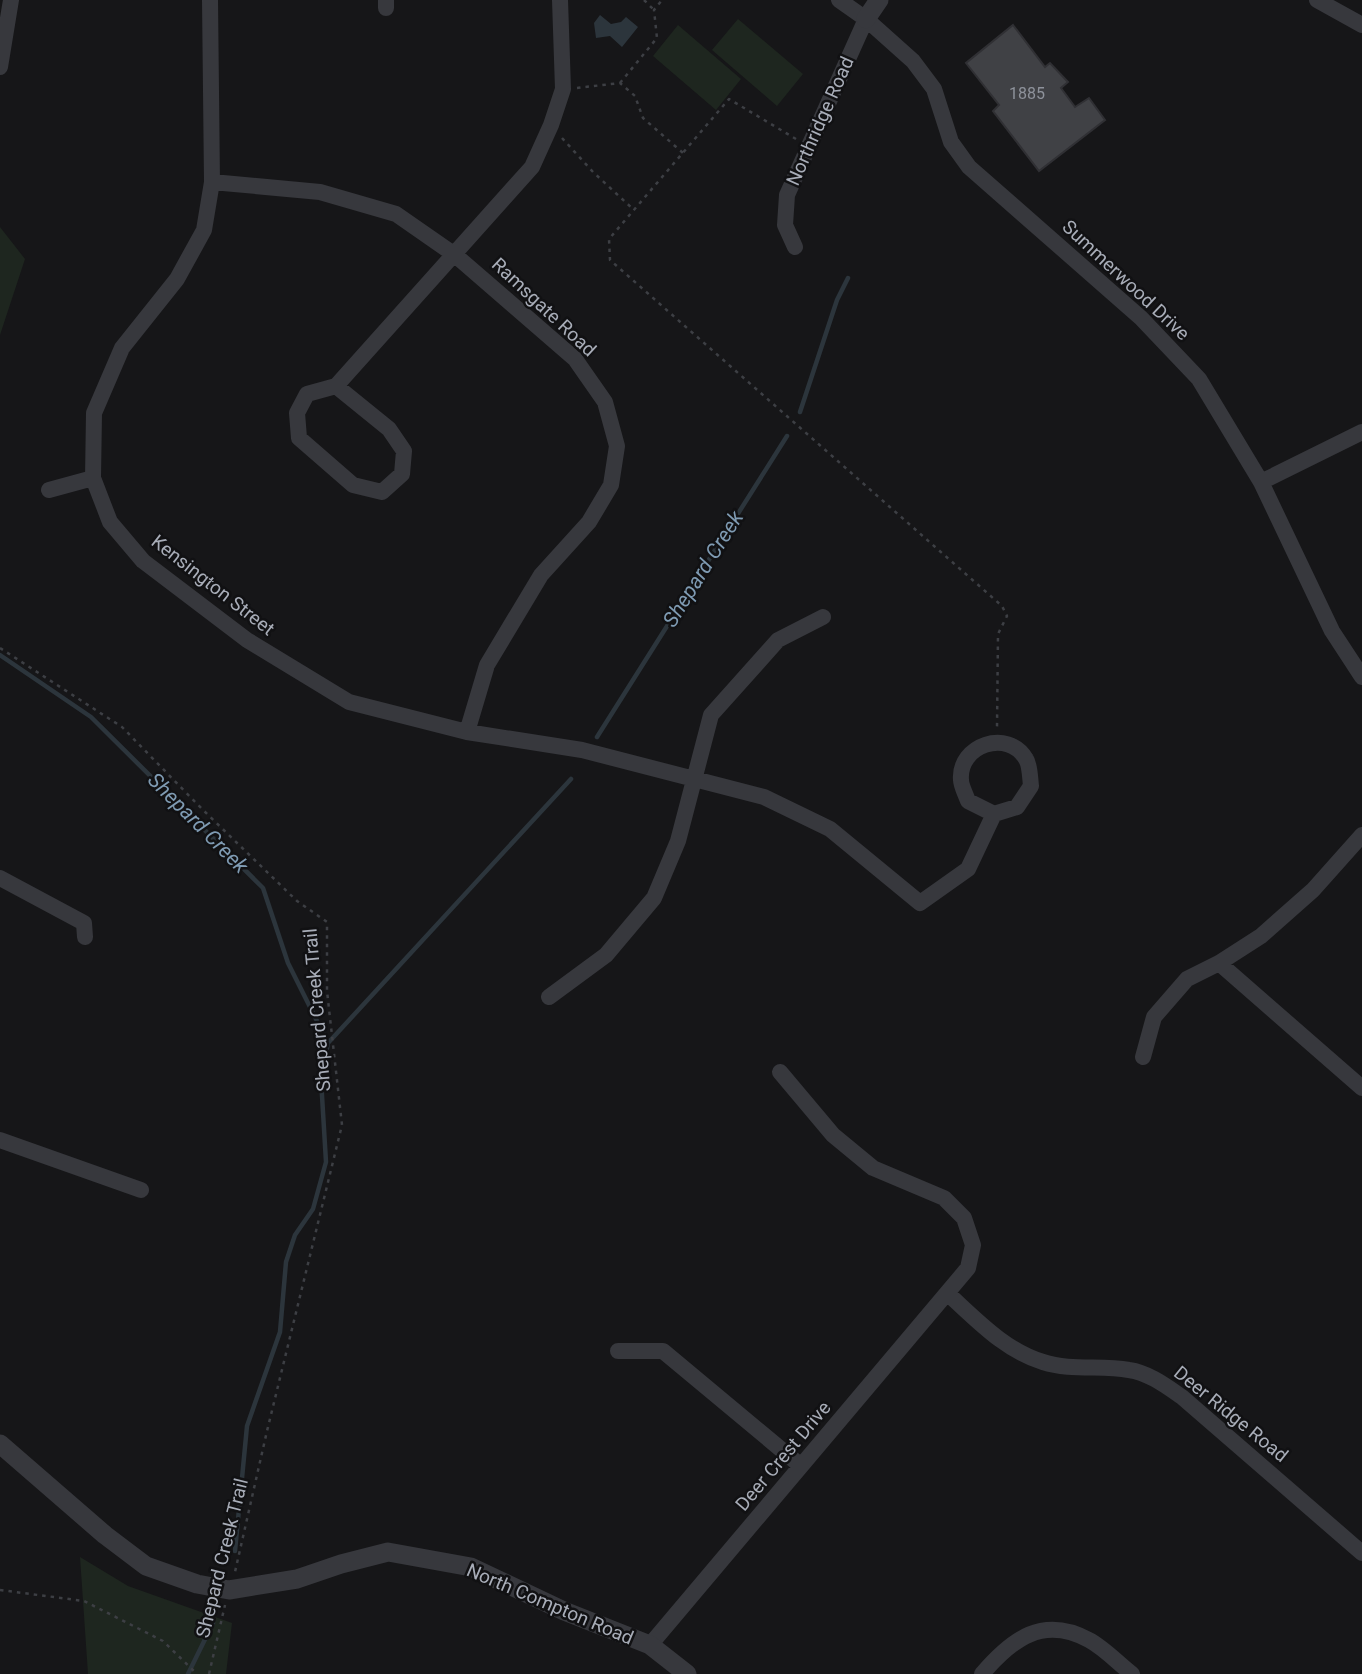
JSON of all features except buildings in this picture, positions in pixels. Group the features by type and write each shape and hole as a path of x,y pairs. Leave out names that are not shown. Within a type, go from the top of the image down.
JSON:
{"street":[{"path":"0,67 11,0"},
{"name":"Kensington Street","path":"210,0 212,182 204,230 177,279 122,348 94,413 93,478 110,522 143,561 247,640 349,702 467,732 582,750 764,797 830,829 920,903 968,869 994,814"},
{"path":"336,386 389,429 404,451 402,474 382,492 353,485 299,438 297,413 307,394 336,386 532,167 551,125 563,89 560,0"},
{"path":"839,0 866,19"},
{"name":"Northridge Road","path":"795,247 785,225 787,195 866,19 879,0"},
{"path":"1317,0 1362,25"},
{"name":"Summerwood Drive","path":"866,19 914,61 934,89 951,142 969,167 1141,318 1199,379 1261,482 1332,631 1362,677"},
{"name":"Ramsgate Road","path":"212,182 320,192 396,214 455,255 575,359 605,402 617,446 611,485 589,522 541,575 487,665 467,732"},
{"path":"1261,482 1362,432"},
{"path":"49,490 93,478"},
{"path":"549,997 606,955 654,898 678,841 711,715 778,640 823,617"},
{"path":"996,742 1013,746 1027,760 1031,786 1017,807 994,814 968,801 960,779 967,758 979,747 996,742"},
{"path":"1143,1057 1154,1017 1187,979 1219,963 1261,936 1313,890 1362,835"},
{"path":"0,878 84,923 85,937"},
{"path":"1219,963 1362,1088"},
{"name":"Deer Crest Drive","path":"650,1645 968,1268 973,1245 964,1218 944,1198 873,1168 833,1135 780,1072"},
{"path":"0,1140 141,1191"},
{"name":"Deer Ridge Road","path":"947,1293 1020,1354 1046,1363 1077,1368 1130,1370 1158,1381 1182,1396 1362,1553"},
{"path":"618,1351 663,1351 801,1466"},
{"name":"North Compton Road","path":"0,1444 105,1535 146,1566 197,1584 229,1590 297,1579 388,1552 471,1567 564,1611 650,1645 687,1674"},
{"path":"982,1674 995,1658 1021,1637 1049,1629 1074,1633 1092,1641 1132,1674"}],"path":[{"path":"563,89 620,83 657,38 654,10 644,0"},
{"path":"654,10 662,0"},
{"path":"620,83 635,96 643,118 683,153"},
{"path":"808,146 729,99 609,239 610,260 1002,606 1007,616 998,634 996,742"},
{"path":"551,125 593,172 634,210"},
{"name":"Shepard Creek Trail","path":"0,648 122,727 202,810 297,901 327,922 327,991 342,1125 209,1674"},
{"path":"0,1590 84,1601 163,1641 197,1674"}],"shaded area":[{"path":"600,15 611,24 621,22 626,17 638,27 622,47 610,36 596,38 594,23"},
{"path":"738,19 803,74 777,106 712,50"},
{"path":"678,25 741,79 716,110 653,56"},
{"path":"0,227 25,259 0,335"},
{"path":"80,1557 128,1586 232,1623 226,1674 88,1674"}],"waterway":[{"name":"Shepard Creek","path":"800,412 837,300 848,278"},
{"name":"Shepard Creek","path":"597,737 787,436"},
{"name":"Shepard Creek","path":"0,655 91,717 263,888 288,963 328,1043"},
{"name":"Shepard Creek","path":"235,1551 247,1426 280,1332 286,1262 295,1235 313,1209 326,1162 321,1079 328,1043 571,779"},
{"name":"Shepard Creek","path":"188,1674 213,1623"}]}
